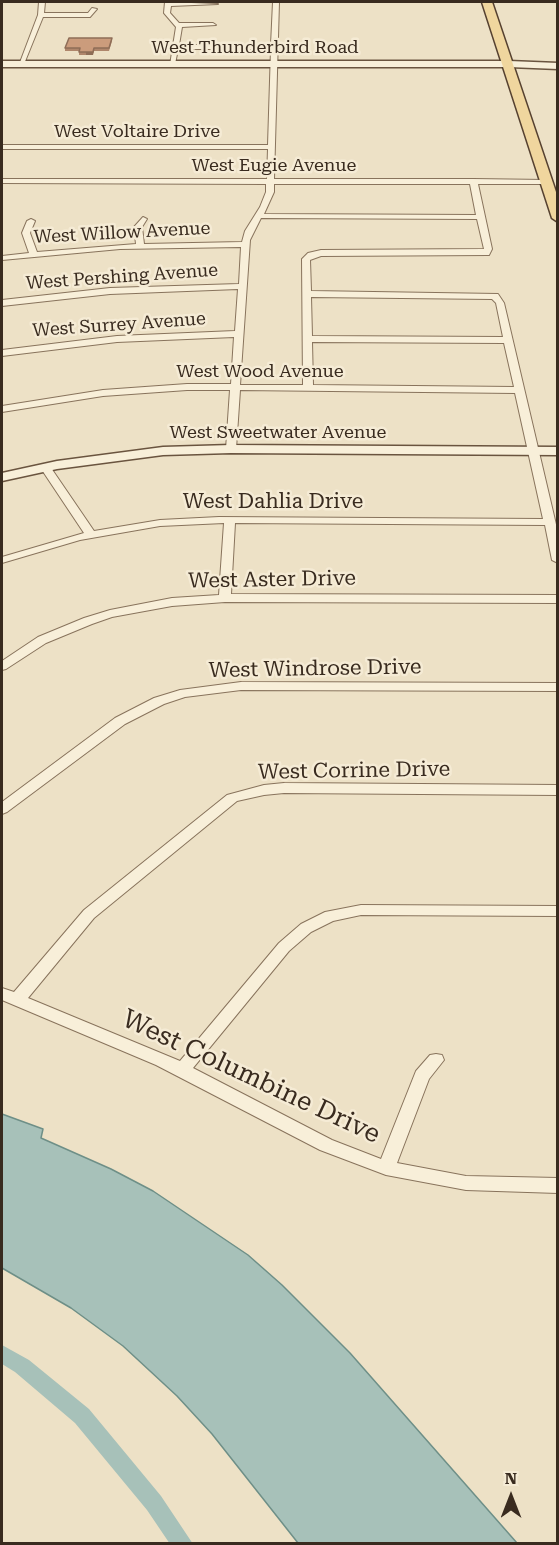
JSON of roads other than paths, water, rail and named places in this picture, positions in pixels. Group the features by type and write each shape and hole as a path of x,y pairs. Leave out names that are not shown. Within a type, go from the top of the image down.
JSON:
{"main road":[{"path":"487,2 558,218"},
{"name":"West Thunderbird Road","path":"509,64 558,62"},
{"name":"West Thunderbird Road","path":"2,64 509,64 558,66"},
{"name":"West Sweetwater Avenue","path":"2,477 145,453 231,449 558,451"}],"street":[{"path":"21,64 41,15 42,2"},
{"path":"231,449 246,244 249,231 268,199 270,181 276,2"},
{"path":"213,25 179,25 167,13 167,3 215,4"},
{"path":"41,15 90,15 94,9"},
{"path":"172,64 179,25"},
{"path":"175,47 274,47"},
{"name":"West Voltaire Drive","path":"2,147 272,147"},
{"name":"West Eugie Avenue","path":"2,181 546,182"},
{"path":"308,389 306,259 311,255 486,253 488,249 473,182"},
{"path":"258,216 481,217"},
{"path":"140,246 138,227 143,219"},
{"path":"30,221 26,233 33,254"},
{"name":"West Willow Avenue","path":"2,258 140,246 246,244"},
{"name":"West Pershing Avenue","path":"2,303 74,294 163,288 244,286"},
{"path":"306,294 495,296 500,303 558,560"},
{"name":"West Surrey Avenue","path":"2,353 117,339 240,334"},
{"path":"308,339 508,340"},
{"name":"West Wood Avenue","path":"2,409 114,392 236,387 520,390"},
{"path":"45,468 91,534"},
{"path":"225,598 230,520"},
{"name":"West Dahlia Drive","path":"2,560 91,534 160,523 230,520 549,522"},
{"name":"West Aster Drive","path":"2,666 42,640 110,614 172,602 225,598 558,599"},
{"name":"West Windrose Drive","path":"2,809 120,721 159,701 184,693 241,686 558,687"},
{"name":"West Corrine Drive","path":"9,997 89,915 232,798 254,792 284,789 558,790"},
{"path":"183,1070 284,947 306,928 330,916 361,910 558,911"},
{"name":"West Columbine Drive","path":"9,997 183,1070 326,1145 386,1168 466,1183 558,1186"},
{"path":"386,1168 422,1076 436,1060"}],"water":[{"path":"2,1114 43,1129 41,1138 111,1169 153,1191 248,1255 282,1285 350,1353 517,1543 298,1543 212,1434 177,1396 123,1346 71,1308 2,1268"}],"waterway":[{"path":"2,1354 22,1366 82,1416 154,1503 183,1544"}]}
